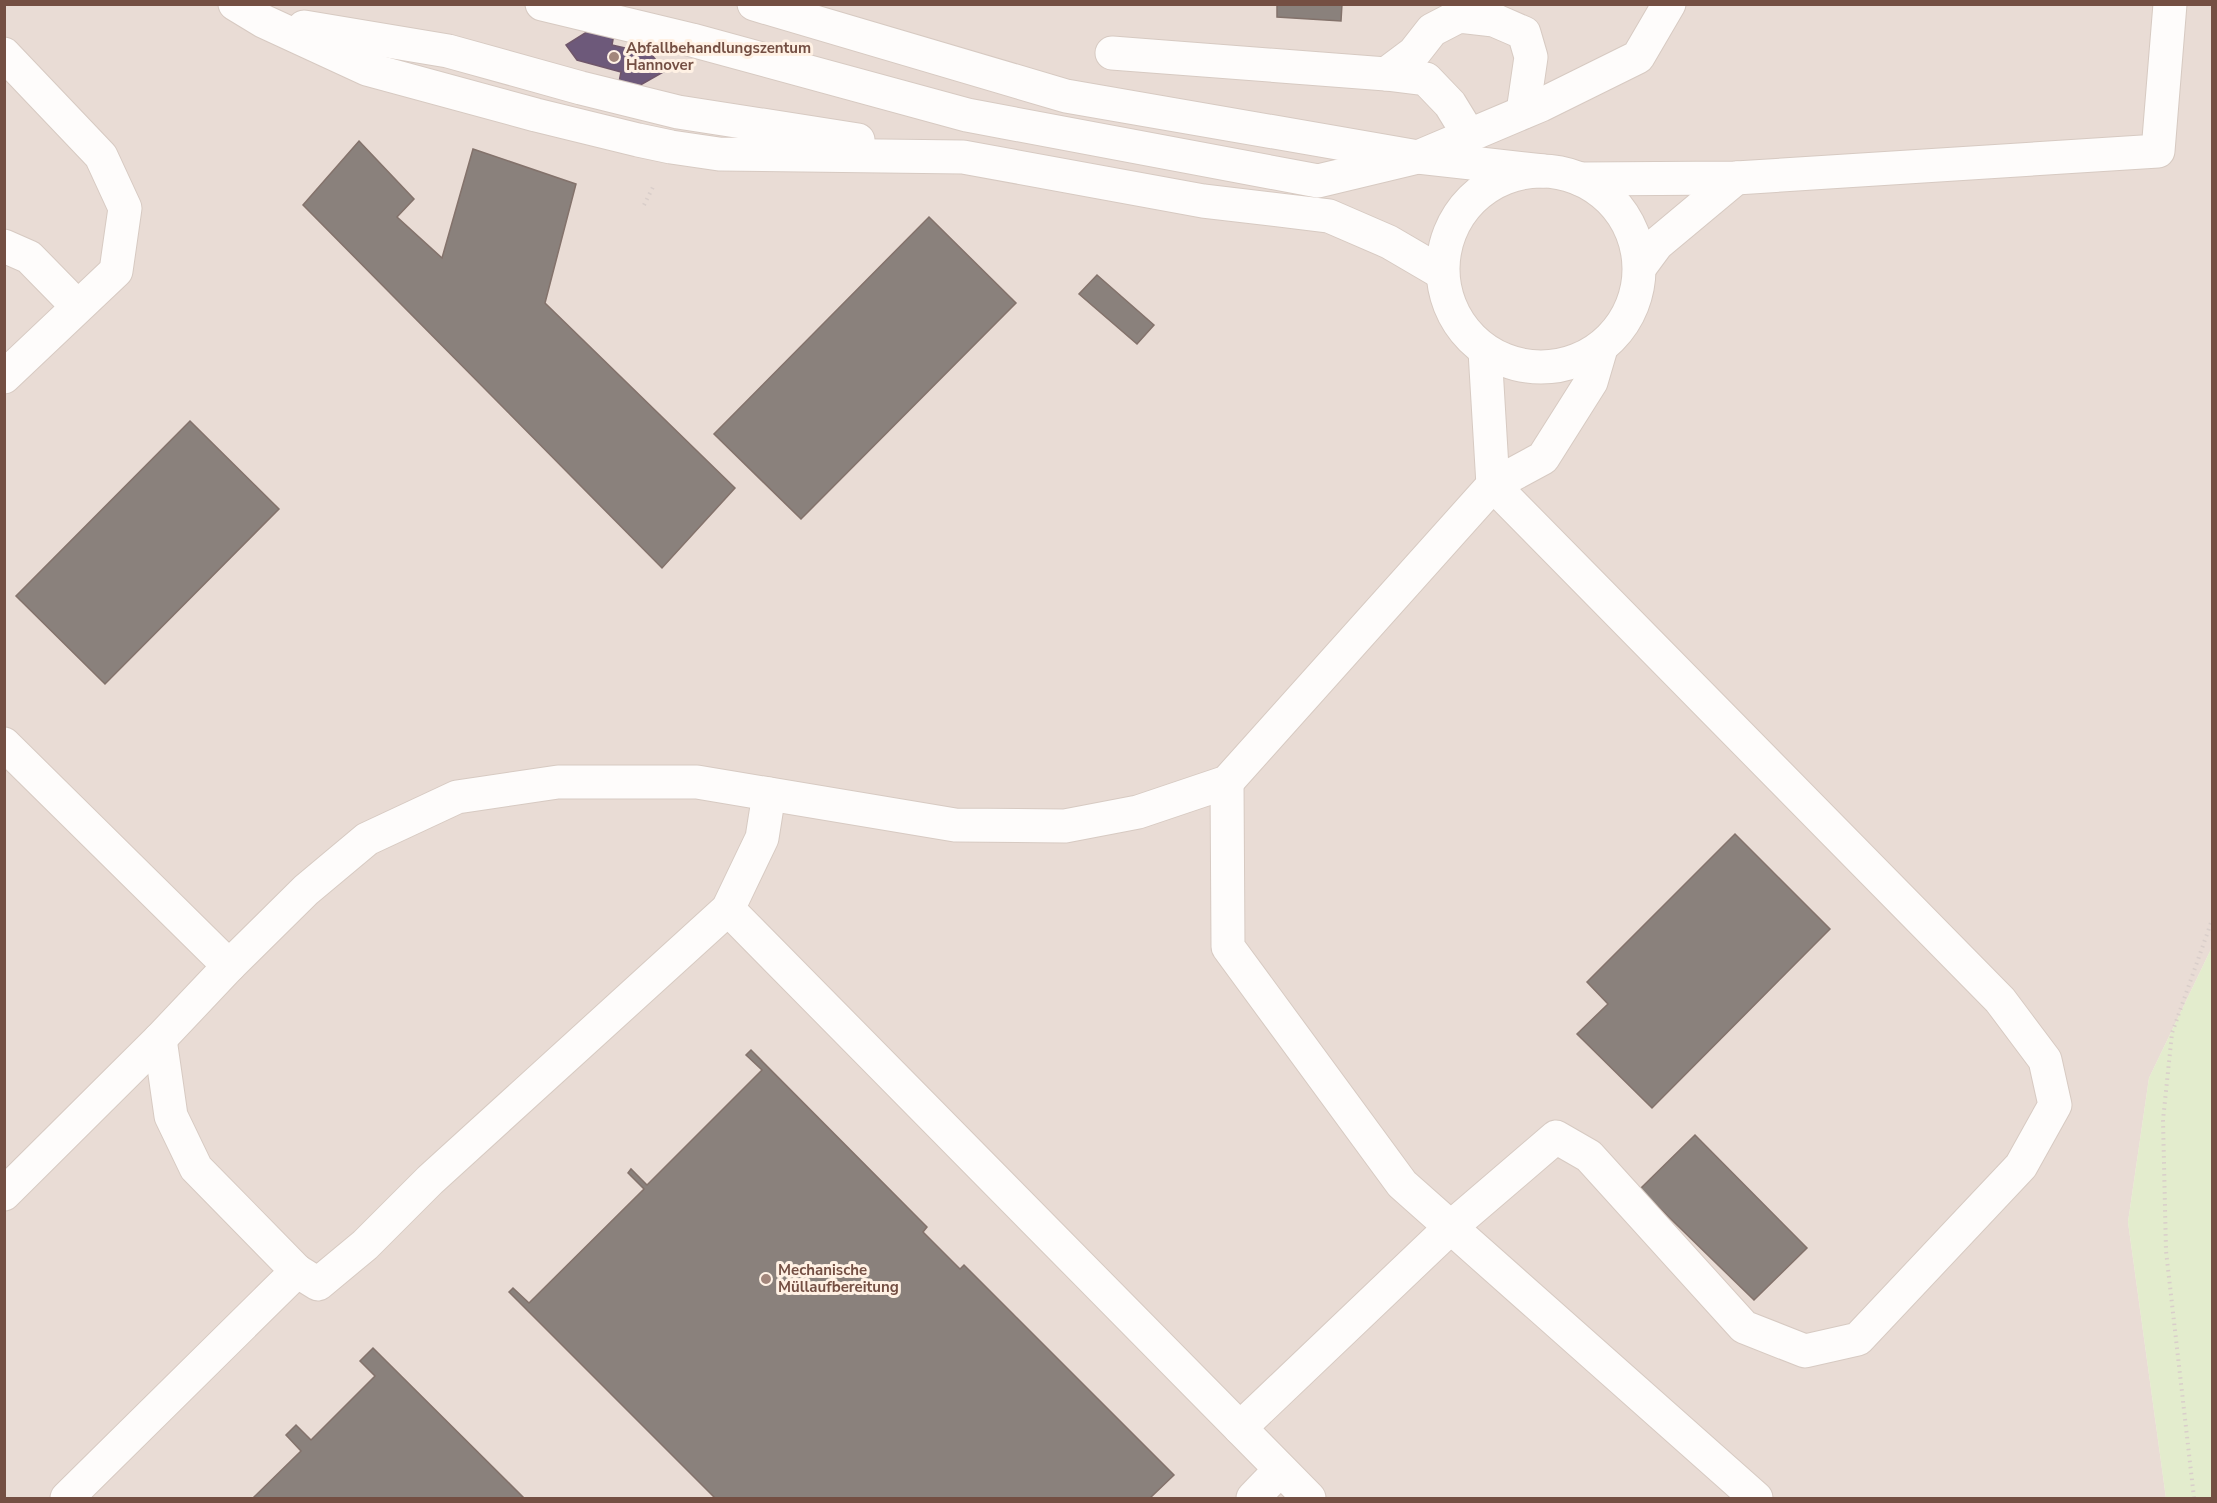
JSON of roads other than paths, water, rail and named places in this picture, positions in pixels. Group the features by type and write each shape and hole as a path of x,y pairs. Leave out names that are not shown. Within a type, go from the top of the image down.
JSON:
{"lane":[{"path":"235,4 263,21 367,69 536,115 671,147 718,154 963,157 1203,201 1329,216 1389,242 1442,273"},
{"path":"542,4 692,40 967,115 1318,182 1418,157 1523,112 1638,57 1670,4"},
{"path":"754,4 1066,96 1418,157 1562,173 1580,179 1604,193 1623,214 1636,239 1640,267 1636,297 1623,326 1601,348 1574,363 1544,368 1514,364 1485,351 1463,330 1448,303 1442,273 1447,242 1460,213 1483,190 1512,176 1543,171"},
{"path":"1580,179 1736,178 2158,151 2170,4"},
{"path":"1386,74 1414,53 1432,30 1459,16 1494,20 1524,33 1531,57 1523,112"},
{"path":"1112,53 1426,79 1450,104 1469,135"},
{"path":"4,54 101,156 125,208 116,271 4,377"},
{"path":"1640,267 1657,244 1736,178"},
{"path":"4,246 29,257 77,306"},
{"path":"4,1194 306,890 367,838 457,797 558,782 697,782 955,825 1065,826 1138,812 1227,782 1493,485 1543,458 1591,382 1601,348"},
{"path":"1240,1428 1451,1227 1556,1137 1589,1156 1744,1327 1805,1351 1858,1339 2021,1166 2055,1105 2045,1060 2000,1000 1493,485 1485,351"},
{"path":"4,744 229,966"},
{"path":"1227,782 1228,947 1402,1184 1756,1498"},
{"path":"160,1039 171,1116 196,1168 297,1271 318,1284 366,1245 430,1180 728,909 762,838 770,794"},
{"path":"728,909 1309,1498"},
{"path":"67,1498 297,1271"},
{"path":"1253,1498 1280,1470"}],"place":[{"name":"Abfallbehandlungszentum Hannover","path":"614,57"},
{"name":"Mechanische Müllaufbereitung","path":"766,1279"}]}
